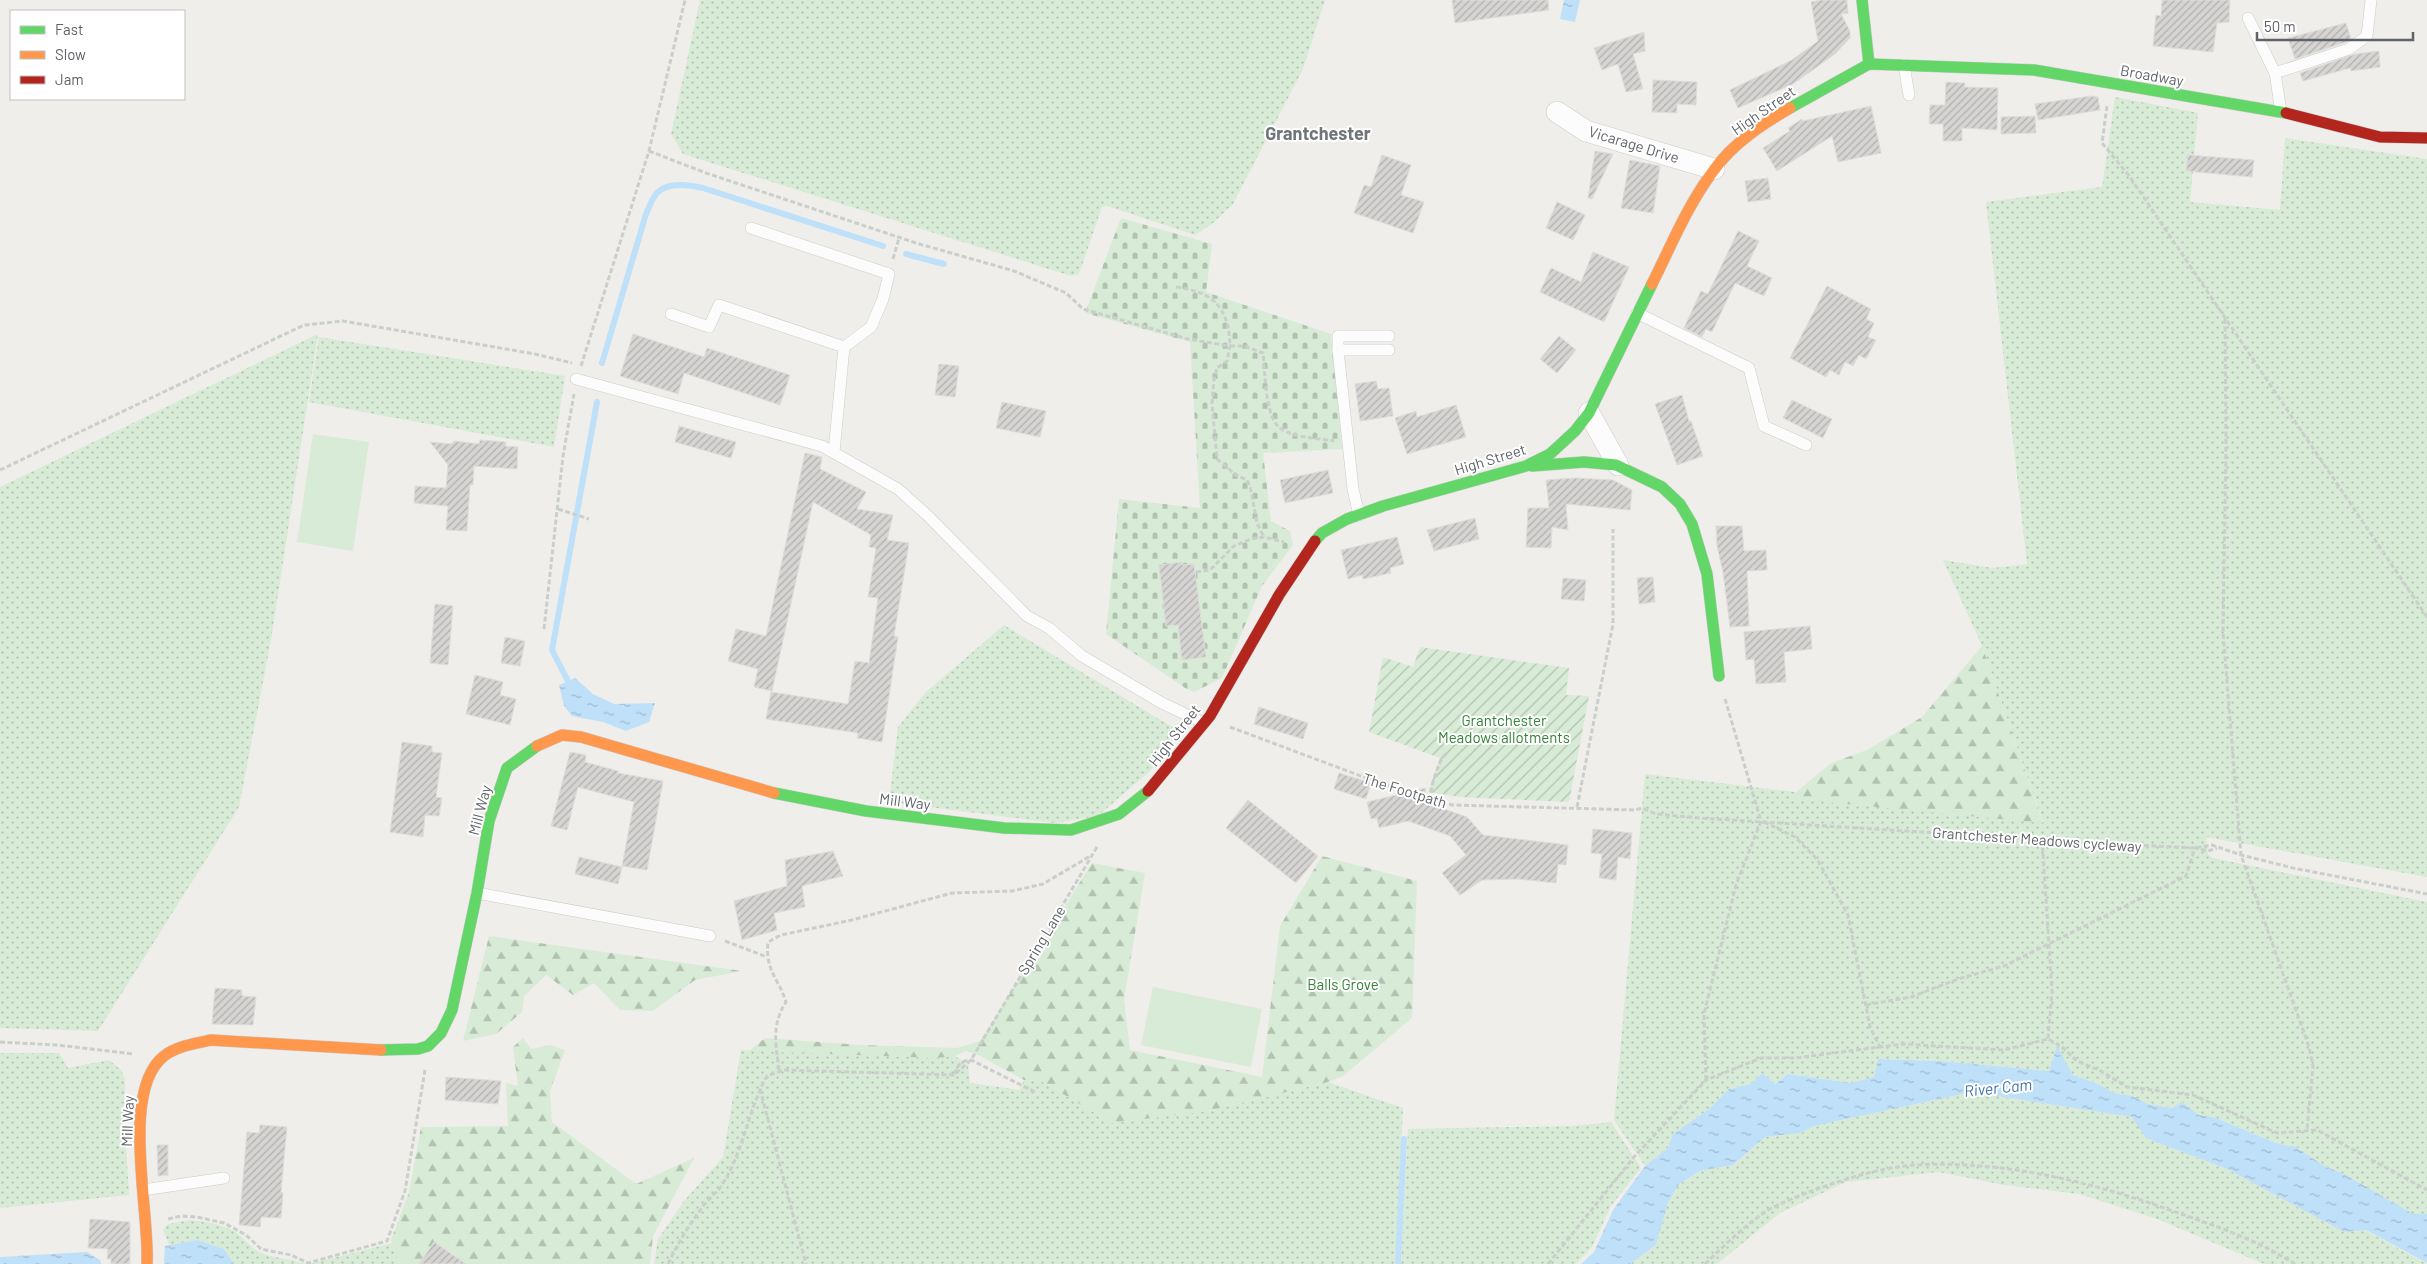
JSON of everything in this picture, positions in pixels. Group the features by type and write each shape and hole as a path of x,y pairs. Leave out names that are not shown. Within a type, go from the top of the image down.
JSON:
{"street":[{"path":"1862,0 1869,64"},
{"name":"Broadway","path":"1869,64 2034,70 2281,112 2380,138 2427,138"},
{"name":"High Street","path":"1153,787 1207,720 1279,595 1307,551 1322,533 1359,515 1526,466 1550,454 1575,430 1589,412 1682,223 1714,169 1746,137 1828,85 1869,64"},
{"name":"Vicarage Drive","path":"1557,112 1586,131 1714,169"},
{"path":"1589,412 1618,465"},
{"path":"1526,466 1578,462 1618,465 1664,489 1685,512 1697,532 1703,553 1710,595 1719,676"},
{"name":"Mill Way","path":"428,1046 441,1033 452,1010 477,893 489,821 507,768 531,749 562,735 581,737 780,795 866,812 1004,828 1071,830 1119,814 1153,787"},
{"path":"152,1068 165,1055 186,1045 211,1040 358,1050 418,1050 428,1046"},
{"name":"Mill Way","path":"147,1264 148,1245 143,1190 140,1108 145,1084 152,1068"}],"lane":[{"path":"2275,73 2349,49 2367,36 2371,0"},
{"path":"2248,18 2275,73 2281,112"},
{"path":"1904,64 1909,95"},
{"path":"751,228 889,274 883,299 871,327 844,348 834,452"},
{"path":"671,314 710,327 719,305 844,348"},
{"path":"1637,312 1749,368 1764,426 1806,445"},
{"path":"1359,515 1353,489 1341,389 1338,336 1389,336"},
{"path":"1338,350 1389,350"},
{"path":"576,379 822,446 834,452 898,489 928,515 1027,616 1049,628 1082,656 1162,703 1207,720"},
{"path":"477,893 710,936"},
{"path":"143,1190 224,1178"}],"path":[{"path":"544,628 576,379 649,150 685,0"},
{"path":"2110,83 2102,143 2130,177 2427,617"},
{"path":"649,150 706,173 899,238 1014,271 1054,286 1066,293 1084,309 1194,341 1244,346 1263,353 1271,417 1280,429 1291,433 1349,444"},
{"path":"889,274 899,238"},
{"path":"1176,287 1196,290 1211,298 1220,306 1230,328 1230,346 1227,361 1217,368 1214,380 1212,403 1217,459 1247,480 1251,490 1257,523 1264,537"},
{"path":"2225,319 2226,444 2223,632 2240,855 2309,1047 2314,1066 2307,1130"},
{"path":"0,470 304,325 343,322 535,354 581,364"},
{"path":"558,509 589,519"},
{"path":"1577,807 1614,624 1613,529"},
{"path":"1196,572 1210,570 1234,546 1251,539 1264,537 1286,543"},
{"path":"1706,1080 1704,1014 1736,885 1761,821 1719,676"},
{"name":"The Footpath","path":"1207,720 1430,800 1477,807 1577,807 1635,810 1642,808"},
{"path":"1430,800 1439,765 1446,754"},
{"name":"Grantchester Meadows cycleway","path":"1642,808 1656,814 2042,839 2196,848 2207,844 2240,855 2293,868 2427,894"},
{"path":"1635,810 1656,814"},
{"name":"Spring Lane","path":"954,1075 968,1065 1046,931 1093,855 1114,816"},
{"path":"1761,821 1795,837 1817,860 1848,915 1870,1027 1880,1047"},
{"path":"2042,839 2052,991 2048,1039"},
{"path":"1866,1005 1911,997 1958,979 2004,966 2050,945 2186,876 2196,848 2208,851 2218,848"},
{"path":"779,1070 774,1035 776,1022 786,1002 781,986 772,976 767,957 768,942 781,935 852,920 952,893 1012,891 1043,884 1093,855"},
{"path":"710,936 767,957"},
{"path":"1548,1264 1634,1157 1706,1080 1761,1058 1795,1058 1903,1044 2004,1050 2048,1039 2061,1046 2077,1061 2101,1071 2127,1087 2193,1095 2277,1133 2317,1130 2427,1190"},
{"path":"0,1042 56,1045 135,1054 152,1068"},
{"path":"147,1227 173,1218 197,1216 224,1223 240,1231 261,1249 291,1255 308,1263 387,1241 405,1191 428,1046"},
{"path":"668,1264 677,1245 705,1204 721,1186 731,1167 760,1089 768,1076 779,1070 954,1075 958,1065 963,1060 971,1060 1037,1093"},
{"path":"760,1089 806,1264"},
{"path":"1705,1264 1731,1239 1769,1210 1848,1178 1914,1165 1980,1165 2053,1177 2136,1198 2211,1225 2282,1255 2295,1264"}],"green space":[{"path":"700,0 1325,0 1303,69 1233,204 1213,223 1195,235 1107,206 1102,207 1079,274 1071,276 683,154 671,134"},
{"path":"2115,97 2198,113 2190,202 2280,210 2285,138 2427,159 2427,877 2206,837 2208,854 2213,858 2427,902 2427,1214 2413,1214 2344,1174 2324,1166 2296,1147 2276,1143 2216,1118 2199,1115 2182,1102 2172,1108 2148,1104 2132,1096 2114,1093 2098,1084 2073,1075 2057,1047 2049,1071 1940,1061 1878,1059 1874,1077 1851,1083 1788,1074 1775,1084 1762,1073 1751,1084 1729,1089 1709,1109 1673,1134 1668,1148 1645,1166 1614,1120 1645,774 2043,822 1982,646 1943,560 1993,568 2027,564 1986,202 2102,187"},
{"path":"1121,218 1212,244 1206,292 1331,334 1342,449 1263,453 1271,521 1290,531 1293,545 1262,586 1222,678 1194,692 1185,688 1106,634 1119,499 1200,508 1190,342 1085,313"},
{"path":"318,334 271,640 239,807 98,1031 0,1028 0,487"},
{"path":"319,337 565,376 554,447 309,402"},
{"path":"313,434 369,442 353,551 297,542"},
{"path":"1004,625 1177,730 1150,771 1098,816 1055,823 889,802 898,727 925,693"},
{"path":"1982,646 2043,823 1795,799 1794,794 1831,763 1867,750 1922,717"},
{"name":"Grantchester Meadows allotments","path":"1420,647 1569,668 1566,695 1589,696 1569,802 1459,797 1428,792 1440,758 1369,732 1383,657 1413,667"},
{"name":"Balls Grove","path":"1322,856 1417,881 1412,1018 1343,1076 1328,1082 1207,1111 1112,1123 1041,1081 1024,1080 980,1056 966,1051 955,1056 936,1058 749,1051 765,1038 861,1045 957,1048 980,1041 1092,863 1145,873 1124,999 1130,1050 1262,1077 1280,926"},
{"path":"489,936 742,971 695,980 653,1011 620,1010 594,983 573,995 546,975 524,996 522,1012 496,1034 463,1041"},
{"path":"1153,987 1262,1009 1251,1067 1141,1045"},
{"path":"523,1038 531,1049 550,1045 565,1050 550,1091 552,1122 636,1184 694,1158 653,1236 650,1264 399,1264 391,1240 409,1192 421,1127 508,1126 506,1083 518,1086 513,1047"},
{"path":"741,1050 936,1058 955,1056 968,1065 970,1083 1020,1090 1024,1080 1041,1081 1112,1123 1207,1111 1328,1082 1403,1108 1395,1264 654,1264 658,1239 684,1201 723,1157"},
{"path":"0,1053 59,1053 68,1068 109,1060 121,1070 125,1079 125,1130 129,1195 0,1208"},
{"path":"1972,1092 2132,1117 2147,1138 2227,1169 2344,1232 2365,1230 2427,1264 2264,1264 2157,1219 2079,1194 2004,1185 1939,1172 1846,1182 1780,1213 1717,1264 1630,1264 1656,1245 1668,1203 1679,1184 1700,1171 1734,1165 1765,1137 1801,1133 1814,1126"},
{"path":"1611,1122 1641,1168 1611,1206 1592,1247 1576,1264 1401,1264 1408,1129 1573,1126"},
{"path":"190,1220 227,1228 238,1234 253,1248 263,1254 304,1264 234,1264 224,1249 197,1240 169,1245 163,1229 168,1224"},
{"path":"392,1243 399,1264 310,1264"}],"water":[{"path":"1564,0 1580,0 1575,22 1560,19"},
{"path":"575,678 593,694 614,704 655,703 649,722 626,731 603,722 572,716 564,706 559,685"},
{"name":"River Cam","path":"2057,1046 2073,1075 2098,1084 2114,1093 2132,1096 2148,1104 2172,1108 2182,1102 2199,1115 2216,1118 2276,1143 2296,1147 2324,1166 2344,1174 2413,1214 2427,1214 2427,1263 2366,1230 2344,1232 2227,1169 2146,1138 2132,1117 1972,1092 1814,1126 1801,1133 1765,1137 1733,1165 1700,1171 1679,1184 1668,1203 1656,1245 1630,1264 1581,1264 1594,1252 1613,1210 1645,1166 1668,1148 1673,1134 1709,1109 1729,1089 1751,1084 1762,1073 1775,1084 1788,1074 1851,1083 1874,1077 1878,1059 1940,1061 2049,1071"},
{"path":"197,1240 224,1249 234,1264 164,1264 165,1246"},
{"path":"87,1252 100,1260 101,1264 0,1264 0,1257"}],"building":[{"path":"1452,0 1548,0 1549,10 1455,23"},
{"path":"1847,0 1848,13 1841,14 1850,31 1850,38 1835,54 1793,84 1738,108 1730,90 1792,60 1818,41 1811,2"},
{"path":"2162,0 2230,0 2229,22 2217,23 2213,52 2153,46 2156,15 2161,16"},
{"path":"2346,23 2351,39 2295,59 2288,38"},
{"path":"1644,32 1645,51 1633,54 1643,89 1626,92 1618,64 1602,70 1594,48"},
{"path":"2379,51 2380,67 2351,71 2350,68 2303,81 2300,73 2355,54"},
{"path":"1653,80 1697,82 1696,105 1677,104 1677,113 1652,112"},
{"path":"1946,82 1965,83 1965,87 1998,88 1997,130 1962,128 1962,141 1943,141 1943,124 1929,124 1930,105 1945,105"},
{"path":"2091,96 2098,97 2100,110 2038,120 2035,104"},
{"path":"1871,106 1881,153 1838,162 1832,136 1777,171 1763,148 1790,131 1788,128 1802,119 1803,121"},
{"path":"2035,116 2036,133 2001,134 2001,117"},
{"path":"1595,151 1613,154 1592,199 1588,198"},
{"path":"1382,155 1411,165 1401,195 1424,202 1413,233 1354,213 1364,185 1371,187"},
{"path":"2188,155 2254,160 2252,177 2186,171"},
{"path":"1630,160 1660,166 1653,213 1621,208"},
{"path":"1768,178 1771,199 1748,202 1745,181"},
{"path":"1557,202 1585,215 1573,240 1546,228"},
{"path":"1738,231 1759,241 1747,266 1772,278 1764,296 1735,283 1712,332 1706,329 1702,337 1684,328 1701,291 1708,294"},
{"path":"1593,252 1629,267 1604,322 1540,292 1551,268 1581,282"},
{"path":"1827,286 1871,309 1866,319 1874,323 1868,337 1876,340 1866,359 1859,355 1853,366 1845,362 1839,375 1830,370 1826,377 1790,358"},
{"path":"633,334 704,357 707,348 790,375 780,405 684,373 678,394 620,376"},
{"path":"1559,336 1576,350 1557,373 1540,359"},
{"path":"939,364 959,366 955,397 935,395"},
{"path":"1376,381 1378,389 1389,388 1393,416 1360,421 1355,384"},
{"path":"1682,395 1689,421 1691,421 1703,456 1677,465 1655,404"},
{"path":"1792,400 1832,419 1823,438 1783,418"},
{"path":"1002,402 1046,411 1040,437 996,428"},
{"path":"1456,405 1466,437 1407,454 1395,418 1416,411 1417,417"},
{"path":"679,426 736,442 731,458 675,442"},
{"path":"480,440 506,442 505,446 518,447 517,469 474,466 473,485 470,485 467,531 446,530 448,506 414,503 415,486 446,488 448,465 430,442 451,444 455,441 479,444"},
{"path":"805,453 822,457 820,469 866,492 857,509 893,515 887,540 909,543 894,636 898,637 882,742 857,738 858,733 766,719 771,692 848,704 855,661 869,663 878,598 868,597 876,548 869,547 871,535 813,502 772,691 754,687 758,669 728,661 736,629 766,636"},
{"path":"1328,470 1333,493 1285,503 1280,480"},
{"path":"1575,478 1613,480 1632,490 1630,510 1566,504 1568,530 1552,527 1551,548 1526,547 1528,508 1549,508 1546,480"},
{"path":"1475,518 1479,539 1434,551 1427,530"},
{"path":"1716,526 1742,526 1744,551 1766,550 1767,570 1747,571 1749,626 1730,627 1723,572 1717,546"},
{"path":"1397,537 1404,564 1390,568 1391,573 1363,579 1362,575 1348,579 1341,550"},
{"path":"1182,562 1182,565 1194,564 1206,657 1182,660 1178,625 1166,626 1159,565"},
{"path":"1653,577 1655,602 1639,604 1637,578"},
{"path":"1563,578 1586,580 1584,601 1561,599"},
{"path":"435,604 453,606 448,665 430,663"},
{"path":"1810,626 1812,649 1784,652 1786,682 1756,684 1754,659 1746,660 1744,632"},
{"path":"505,637 525,641 520,666 501,663"},
{"path":"475,675 503,682 500,695 516,699 510,725 466,714"},
{"path":"1259,707 1308,723 1303,739 1254,724"},
{"path":"402,742 432,746 432,752 442,753 436,797 442,798 439,816 425,815 423,837 390,832"},
{"path":"570,752 586,755 585,762 618,771 618,773 663,781 647,870 622,866 634,802 578,787 567,830 551,826"},
{"path":"1339,773 1371,783 1366,799 1334,789"},
{"path":"1426,788 1424,802 1467,817 1483,835 1568,845 1566,865 1558,864 1556,883 1518,879 1482,880 1460,895 1442,873 1466,855 1450,836 1408,821 1379,828 1377,818 1371,819 1367,802"},
{"path":"1248,800 1318,856 1296,883 1226,828"},
{"path":"1593,829 1632,833 1630,859 1618,857 1616,880 1599,878 1602,854 1591,853"},
{"path":"833,851 843,876 802,886 805,907 774,913 777,930 742,940 734,901 787,886 785,860"},
{"path":"579,857 622,867 618,884 575,874"},
{"path":"215,988 242,990 242,996 256,997 253,1025 212,1024"},
{"path":"446,1077 501,1081 498,1104 445,1100"},
{"path":"260,1125 287,1127 281,1192 283,1193 281,1218 261,1217 260,1227 239,1225 247,1132 259,1133"},
{"path":"157,1145 168,1145 168,1175 158,1176"},
{"path":"90,1219 130,1222 130,1264 111,1264 111,1259 107,1259 108,1249 88,1248"},
{"path":"434,1242 466,1264 419,1264"}],"waterway":[{"path":"602,363 646,214 655,195 662,189 673,185 703,188 883,246"},
{"path":"906,254 944,264"},
{"path":"571,687 552,650 597,402"},
{"path":"1398,1264 1404,1139"}],"traffic: fast":[{"path":"1862,0 1869,64"},
{"path":"1790,108 1869,64 2034,70 2286,113"},
{"path":"1315,541 1322,533 1347,519 1383,506 1526,466 1550,454 1575,431 1589,413 1652,284"},
{"path":"1532,466 1584,462 1616,465 1662,487 1680,504 1692,524 1707,574 1719,676"},
{"path":"381,1050 418,1049 428,1046 441,1033 452,1010 477,893 489,821 507,768 537,746"},
{"path":"774,793 866,811 1004,828 1071,830 1119,814 1148,791"}],"traffic: slow":[{"path":"1652,284 1688,211 1722,160 1749,135 1790,108"},
{"path":"537,746 562,735 581,737 774,793"},
{"path":"147,1264 140,1123 143,1096 151,1073 164,1056 181,1047 211,1040 381,1050"}],"traffic: jam":[{"path":"2286,113 2380,137 2427,138"},
{"path":"1148,791 1210,716 1279,595 1315,541"}],"district":[{"name":"Grantchester","path":"1318,133"}]}
